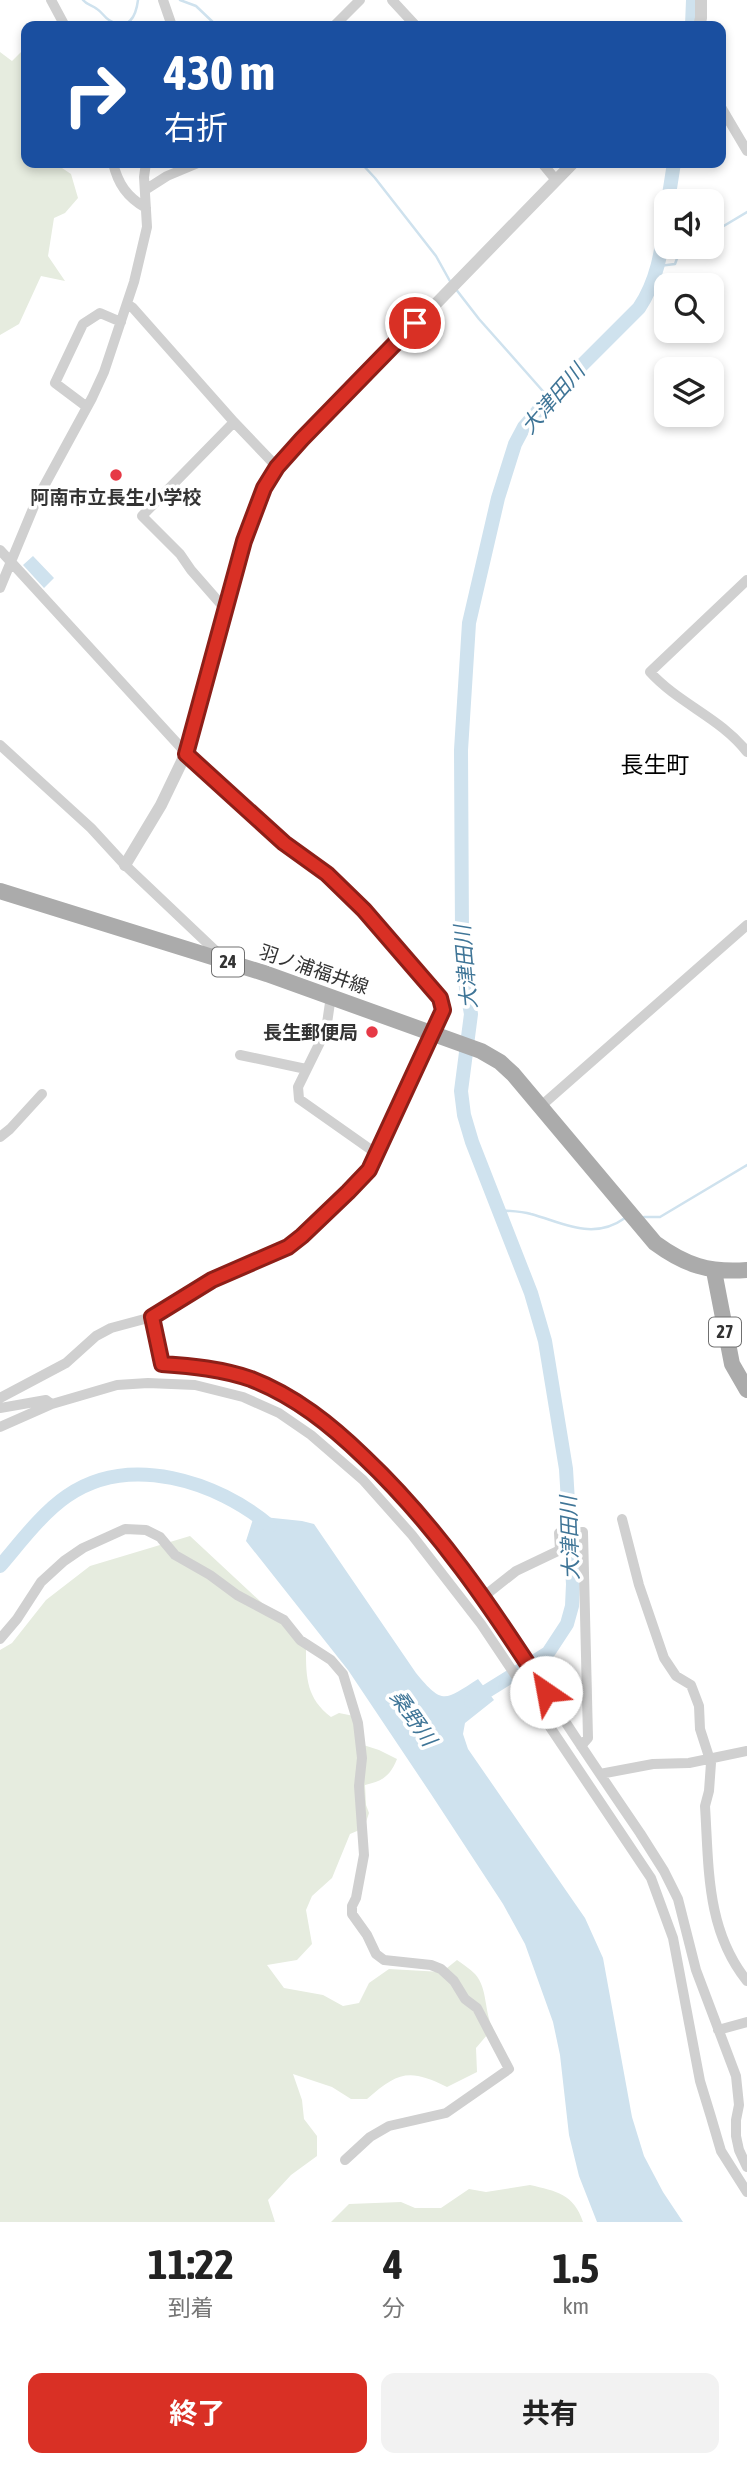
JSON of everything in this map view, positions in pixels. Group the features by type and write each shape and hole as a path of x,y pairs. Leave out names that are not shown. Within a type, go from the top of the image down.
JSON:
{"main road":[{"name":"羽ノ浦福井線","path":"0,891 223,960 481,1051 500,1062 541,1106"},
{"name":"24","path":"541,1106 655,1243 674,1257 714,1271 747,1270"},
{"name":"27","path":"714,1271 732,1364 747,1390"}],"street":[{"path":"51,0 62,21"},
{"path":"163,0 170,21"},
{"path":"339,21 360,0"},
{"path":"392,0 411,21"},
{"path":"700,21 701,0"},
{"path":"726,115 747,151"},
{"path":"114,168 125,192 146,208"},
{"path":"0,588 37,499 104,372 127,304 147,227 146,168"},
{"path":"145,190 186,168"},
{"path":"546,168 556,180"},
{"path":"125,865 161,806 186,754 244,541 264,488 277,467 568,168"},
{"path":"127,304 134,308 277,467"},
{"path":"87,407 55,383 83,324 100,313 121,323"},
{"path":"226,610 180,554 142,516 234,422"},
{"path":"0,550 186,754 284,843 327,874 373,920 440,998 443,1010 369,1170 295,1241 212,1280 152,1317 111,1328 96,1336 66,1363 0,1398"},
{"path":"747,580 650,672 686,703 706,714 747,752"},
{"path":"0,745 91,828 125,865 223,960"},
{"path":"541,1106 747,925"},
{"path":"331,996 326,1030 298,1087 299,1099 377,1154"},
{"path":"240,1055 306,1069"},
{"path":"0,1137 42,1094"},
{"path":"152,1317 162,1364 217,1370 251,1379 281,1393 332,1427 393,1485 424,1519 483,1597 664,1871 678,1899 696,1970 736,2076 739,2105 736,2136 747,2167"},
{"path":"0,1427 52,1404 117,1385 195,1385 243,1397 279,1413 311,1435 363,1480 412,1535 481,1624 650,1878 673,1938 700,2081 721,2151 747,2192"},
{"path":"0,1408 46,1401 52,1404"},
{"path":"622,1519 639,1585 664,1658 676,1676 691,1685 699,1706 700,1729 709,1758 709,1791 705,1806 714,1914 721,1936 747,1981"},
{"path":"0,1639 41,1583 64,1561 83,1548 125,1529 146,1530 160,1537 174,1555 210,1574 236,1595 284,1620 300,1640 331,1660 343,1674 358,1723 362,1758 359,1786 364,1855 352,1914 368,1935 376,1954 384,1960 431,1965 442,1969 454,1981 465,1999 477,2008 509,2069 446,2113 389,2126 370,2137 345,2160"},
{"path":"483,1597 516,1571 559,1550 559,1533 583,1532 588,1738 581,1746"},
{"path":"600,1774 653,1764 689,1763 747,1751"},
{"path":"718,2030 747,2022"}],"shaded area":[{"path":"0,52 12,61 21,52 21,168 62,168 71,174 78,198 65,213 54,218 48,256 65,281 41,276 19,324 0,335"},
{"path":"190,1536 306,1644 309,1685 322,1709 331,1717 339,1713 354,1716 357,1743 397,1759 385,1777 365,1785 369,1813 364,1828 350,1834 332,1878 312,1896 306,1910 312,1944 297,1960 267,1965 284,1988 323,1995 343,2006 359,2003 369,1983 389,1969 442,1972 457,1960 479,1980 493,2028 476,2048 477,2072 447,2087 423,2077 404,2076 387,2083 367,2099 351,2099 332,2087 293,2074 302,2100 304,2119 317,2136 317,2156 291,2175 268,2200 275,2222 0,2222 0,1650 12,1643 46,1600 90,1566"},
{"path":"530,2185 563,2195 575,2205 583,2222 331,2222 349,2204 401,2202 415,2208 441,2208 469,2189 486,2192"}],"water":[{"path":"33,556 54,578 44,588 23,565"},
{"path":"254,1516 314,1524 416,1673 432,1691 439,1695 451,1695 478,1679 494,1700 465,1723 463,1734 468,1749 585,1918 603,1958 632,2117 644,2156 683,2222 597,2222 579,2176 569,2135 560,2055 553,2022 525,1944 503,1904 348,1670 246,1541"}],"waterway":[{"path":"83,0 111,21"},
{"path":"129,21 133,17 138,0"},
{"path":"180,0 196,6 212,21"},
{"name":"大津田川","path":"692,21 693,0"},
{"path":"366,168 436,256 451,283"},
{"name":"大津田川","path":"670,189 673,168"},
{"path":"724,226 747,212"},
{"name":"大津田川","path":"471,1701 548,1653 567,1624 572,1606 573,1584 566,1469 545,1341 531,1293 472,1142 464,1115 461,1091 471,1014 465,982 462,933 461,750 469,623 498,498 515,444 524,427 549,398 639,308 651,285 658,259"},
{"path":"659,266 675,264 677,259"},
{"path":"455,288 549,398"},
{"path":"644,1217 660,1217 747,1165"},
{"path":"498,1210 527,1213 590,1229 613,1225 625,1218"},
{"name":"桑野川","path":"0,1566 31,1529 67,1496 91,1483 117,1476 145,1475 199,1485 225,1496 270,1526"}],"place":[{"name":"阿南市立長生小学校","path":"116,475"},
{"name":"長生郵便局","path":"372,1032"}],"district":[{"name":"長生町","path":"655,765"}],"route":[{"path":"415,323 302,439 277,467 264,488 244,541 186,754 284,843 327,874 364,910 440,998 443,1010 369,1170 288,1247 212,1280 152,1317 162,1364 217,1370 251,1379 307,1409 356,1449 424,1519 459,1563 546,1692"}]}
